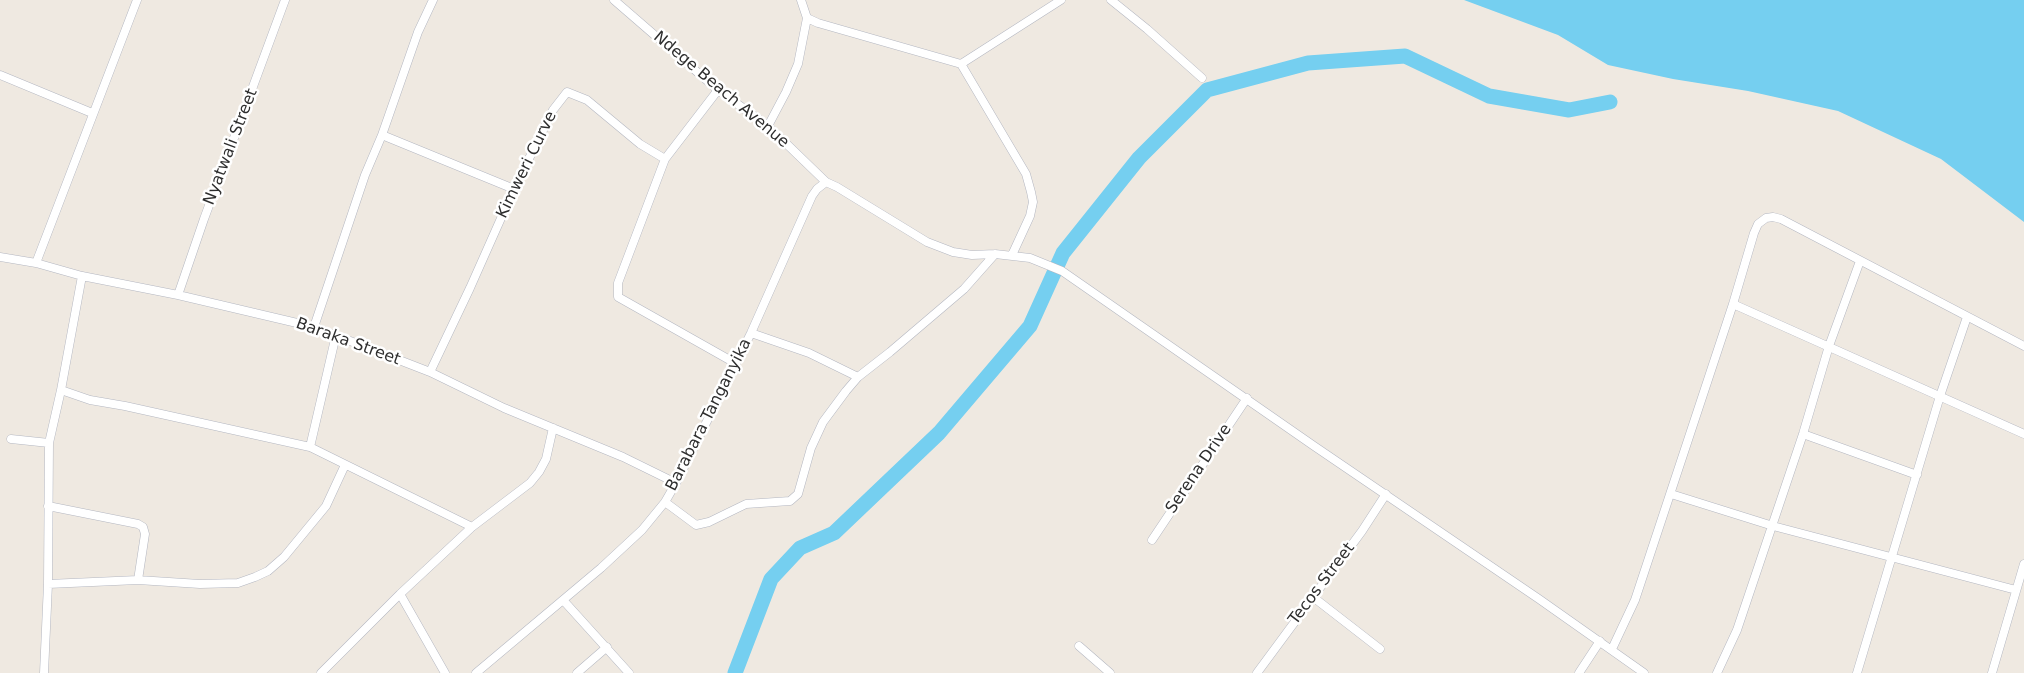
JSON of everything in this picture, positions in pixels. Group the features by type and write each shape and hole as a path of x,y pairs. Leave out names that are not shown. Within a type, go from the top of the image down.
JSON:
{"street":[{"path":"36,263 137,0"},
{"name":"Nyatwali Street","path":"178,295 285,0"},
{"path":"314,327 365,176 382,135 418,32 433,0"},
{"path":"768,126 798,64 808,18 802,0"},
{"path":"962,64 1061,0"},
{"path":"1111,0 1202,78"},
{"name":"Ndege Beach Avenue","path":"620,2 718,90 768,126 826,182 837,186 927,242 953,252 972,255 1012,255 1030,258 1062,271 1612,649 1644,673"},
{"path":"808,18 962,64 1026,174 1032,192 1033,202 1030,216 1012,255"},
{"path":"0,75 92,113"},
{"path":"718,90 665,159 618,283 618,297 735,363"},
{"name":"Kimweri Curve","path":"430,372 467,296 514,189 553,110 567,92 587,100 640,144 665,159"},
{"path":"382,135 514,189"},
{"name":"Barabara Tanganyika","path":"476,673 642,530 665,502 676,484 750,333 812,196 826,182"},
{"path":"1612,649 1635,600 1733,304 1754,233 1758,224 1766,218 1773,217 1781,220 2024,346"},
{"path":"665,502 696,525 708,522 746,504 790,501 798,494 811,448 822,422 858,377 964,289 994,254"},
{"name":"Baraka Street","path":"0,257 36,263 82,276 178,295 314,327 430,372 504,408 623,457 676,484"},
{"path":"1717,673 1737,630 1803,434 1829,346 1860,262"},
{"path":"44,673 48,584 49,443 82,276"},
{"path":"1733,304 2024,434"},
{"path":"1857,673 1940,396 1968,317"},
{"path":"750,333 809,353 858,377"},
{"path":"310,447 336,335"},
{"path":"61,390 97,402 125,406 310,447 472,527"},
{"name":"Serena Drive","path":"1152,540 1247,398"},
{"path":"321,673 400,594 472,527 530,482 539,472 546,459 553,428"},
{"path":"1803,434 1917,475"},
{"path":"11,439 49,443"},
{"path":"48,584 138,580 200,584 238,584 268,571 284,557 326,506 345,465"},
{"name":"Tecos Street","path":"1257,673 1362,531 1386,494"},
{"path":"1671,494 1773,526 2016,590"},
{"path":"48,506 138,524 143,527 145,534 138,580"},
{"path":"1992,673 2024,564"},
{"path":"400,594 445,673"},
{"path":"1313,597 1380,649"},
{"path":"563,600 629,673"},
{"path":"1579,673 1600,641"},
{"path":"1079,646 1110,673"},
{"path":"578,673 607,647"}],"water":[{"path":"1464,0 2024,0 2024,222 1941,159 1838,111 1748,91 1673,79 1608,65 1558,35"}],"waterway":[{"path":"735,673 771,579 800,548 834,533 939,433 1030,326 1063,253 1139,158 1207,90 1308,63 1405,56 1489,96 1569,110 1610,102"}]}
